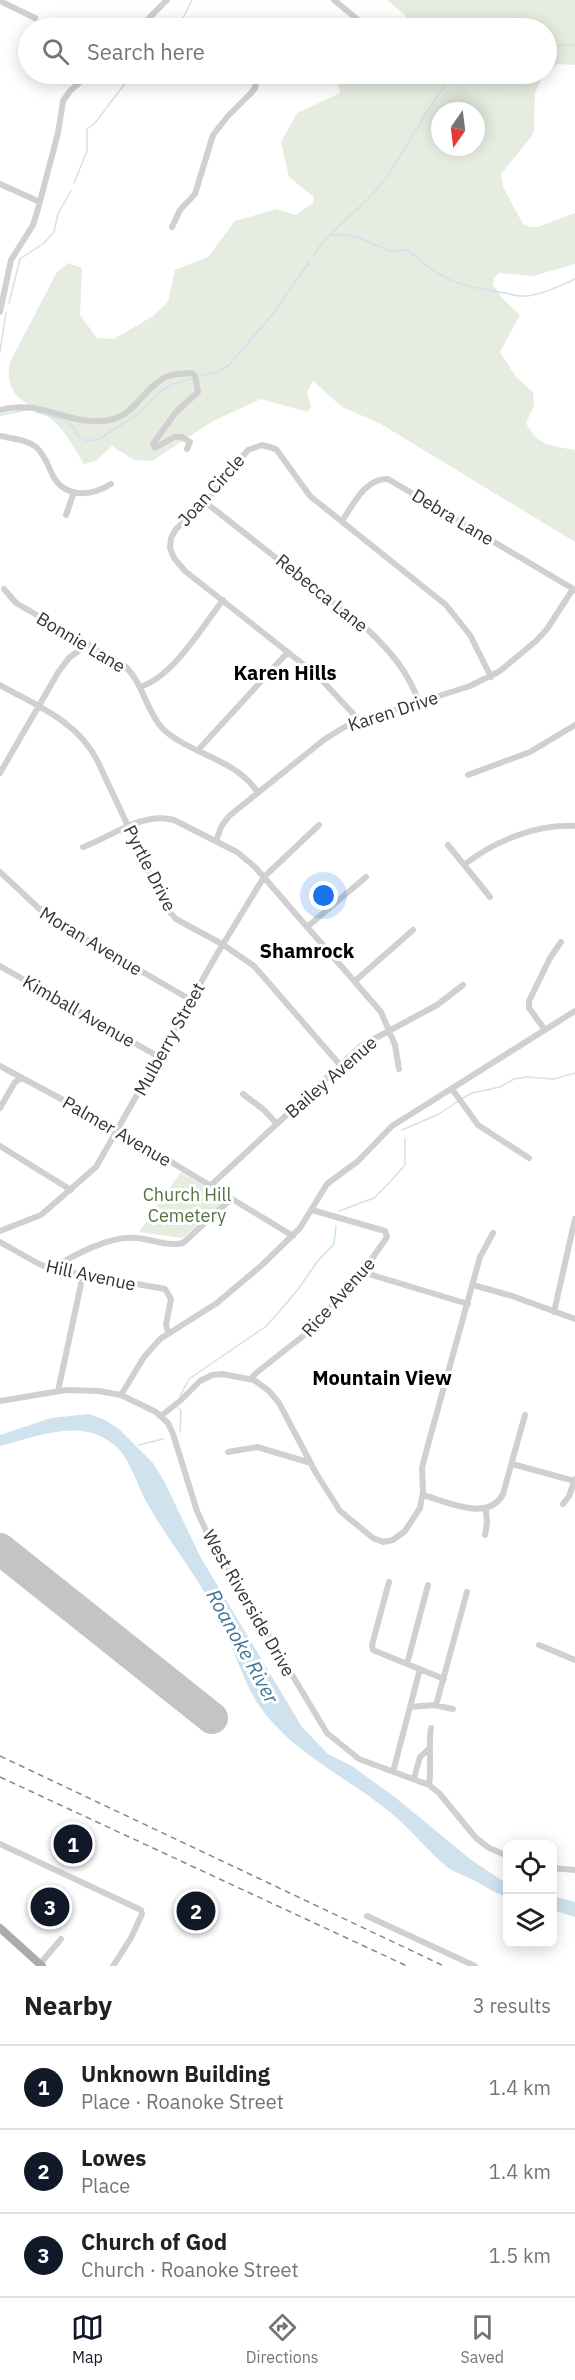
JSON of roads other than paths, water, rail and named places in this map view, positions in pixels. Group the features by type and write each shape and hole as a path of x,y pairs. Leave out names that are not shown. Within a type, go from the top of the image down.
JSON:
{"main road":[{"path":"0,1928 41,1965"}],"street":[{"path":"149,18 168,0"},
{"path":"334,0 356,18"},
{"path":"0,1 35,18"},
{"path":"0,312 11,260 33,225 40,202 58,133 63,101 78,84"},
{"path":"172,227 180,210 195,194 213,135 250,94 256,84"},
{"path":"0,184 40,202"},
{"path":"0,410 31,406 81,419 112,420 132,409 164,378 192,373 195,376 198,392 176,412 153,444 155,448 174,437 182,436 190,442 188,449"},
{"path":"0,436 28,442 35,446 41,452 60,485 74,492 93,493 111,484"},
{"name":"Joan Circle","path":"359,720 318,676 179,565 171,554 171,538 176,529 205,502 247,451 258,445 268,445 279,452 310,496 446,605 470,635 491,677"},
{"name":"Debra Lane","path":"342,521 368,486 378,480 388,479 574,589"},
{"path":"66,514 74,492"},
{"name":"Rebecca Lane","path":"205,502 377,639 403,668 419,702"},
{"name":"Bonnie Lane","path":"4,589 16,603 125,666 140,687 163,728 238,772 258,793"},
{"name":"Karen Drive","path":"216,841 225,821 325,739 359,720 470,686 491,677 509,665 536,641 574,589"},
{"path":"140,687 165,673 223,600"},
{"path":"0,773 63,665 88,644"},
{"path":"198,750 288,652"},
{"name":"Pyrtle Drive","path":"0,685 71,726 90,746 167,909 176,918 246,959 262,974 341,1066"},
{"path":"468,775 530,752 575,725"},
{"path":"83,847 149,819 164,818 174,820 246,859 381,1012 395,1045 399,1069"},
{"name":"Mulberry Street","path":"0,1231 41,1215 96,1167 222,944 264,877 319,825"},
{"path":"464,865 485,850 517,836 543,828 575,826"},
{"path":"448,845 490,897"},
{"name":"Moran Avenue","path":"0,872 48,917 191,1000"},
{"path":"307,927 366,877"},
{"path":"355,981 413,930"},
{"path":"545,1030 529,1008 529,1001 550,958 561,942"},
{"name":"Kimball Avenue","path":"0,966 159,1057"},
{"name":"Bailey Avenue","path":"210,1186 368,1041 437,1005 463,985"},
{"path":"121,1395 144,1357 168,1332 217,1303 293,1236 327,1184 358,1161 392,1126 575,1011"},
{"name":"Palmer Avenue","path":"0,1066 117,1129 293,1236"},
{"path":"0,1108 15,1082 22,1078"},
{"path":"453,1089 478,1125 530,1158"},
{"path":"243,1094 264,1110 277,1124"},
{"path":"0,1146 71,1190"},
{"path":"52,1269 70,1258 122,1238 134,1237 176,1245 183,1243 231,1199"},
{"name":"Rice Avenue","path":"251,1379 312,1329 362,1272 387,1238 385,1231 312,1210"},
{"path":"554,1312 575,1219"},
{"path":"0,1401 58,1391 92,1390 121,1395 161,1416 206,1377 222,1374 251,1379 270,1391 279,1403 310,1463 340,1511 379,1541 393,1540 405,1531 416,1516 423,1495 422,1468 480,1257 493,1233"},
{"name":"Hill Avenue","path":"0,1242 52,1269 165,1289 170,1295 166,1325 168,1332"},
{"path":"362,1272 468,1304"},
{"path":"58,1391 83,1275"},
{"path":"473,1286 575,1319"},
{"path":"423,1495 474,1509 486,1509 495,1504 502,1497 525,1415"},
{"name":"West Riverside Drive","path":"161,1416 173,1434 197,1510 208,1535 320,1725 351,1754 367,1763 429,1785 439,1793 476,1838 489,1848 503,1854"},
{"path":"228,1452 257,1447 310,1463"},
{"path":"512,1464 575,1480 563,1504"},
{"path":"485,1535 486,1509"},
{"path":"389,1582 372,1648 444,1679"},
{"path":"407,1664 429,1585"},
{"path":"436,1705 466,1593"},
{"path":"539,1645 575,1660"},
{"path":"393,1772 420,1669"},
{"path":"410,1707 436,1705 453,1709"},
{"path":"429,1785 431,1728"},
{"path":"414,1778 420,1757 429,1749"},
{"path":"0,1844 142,1912 137,1927 112,1966"},
{"path":"557,1868 575,1870"},
{"path":"367,1916 475,1966"},
{"path":"41,1965 61,1939"}],"water":[{"name":"Roanoke River","path":"89,1414 105,1420 119,1429 153,1463 201,1558 302,1727 328,1754 352,1766 396,1798 470,1859 503,1881 503,1895 447,1867 391,1813 302,1749 270,1719 250,1691 211,1603 147,1503 124,1456 113,1444 100,1436 72,1430 43,1434 0,1446 0,1435 51,1418"},
{"path":"557,1897 575,1902 575,1917 557,1911"}],"waterway":[{"path":"183,18 192,0"},
{"path":"557,46 575,45"},
{"path":"74,183 87,151 87,129 95,123 124,84"},
{"path":"313,256 329,236 383,182 447,84"},
{"path":"9,303 20,259 44,243 54,232 58,214 71,191"},
{"path":"329,235 360,238 389,251 408,250 439,274 472,287 527,296 558,287 575,279"},
{"path":"199,376 218,372 229,365 272,315 310,261"},
{"path":"0,352 6,312"},
{"path":"36,412 62,419 73,427 79,437 88,441 99,439 138,414 159,392 173,384 193,378"},
{"path":"0,415 26,410"},
{"path":"463,1098 472,1093 500,1087 514,1079 526,1077 554,1079 575,1073"},
{"path":"402,1130 439,1114 457,1102"},
{"path":"339,1211 374,1198 387,1185 405,1165 405,1138"},
{"path":"180,1396 189,1379 265,1327 279,1312 317,1262 334,1244 336,1226"},
{"path":"179,1408 181,1411 180,1432"},
{"path":"138,1445 163,1439"}],"railway":[{"path":"0,1756 444,1966"},
{"path":"0,1777 407,1966"}],"place":[{"name":"Unknown Building","path":"73,1844"},
{"name":"Church of God","path":"50,1907"},
{"name":"Lowes","path":"196,1911"}],"district":[{"name":"Karen Hills","path":"285,672"},
{"name":"Shamrock","path":"307,950"},
{"name":"Mountain View","path":"382,1377"}],"park label":[{"name":"Church Hill Cemetery","path":"187,1204"}]}
